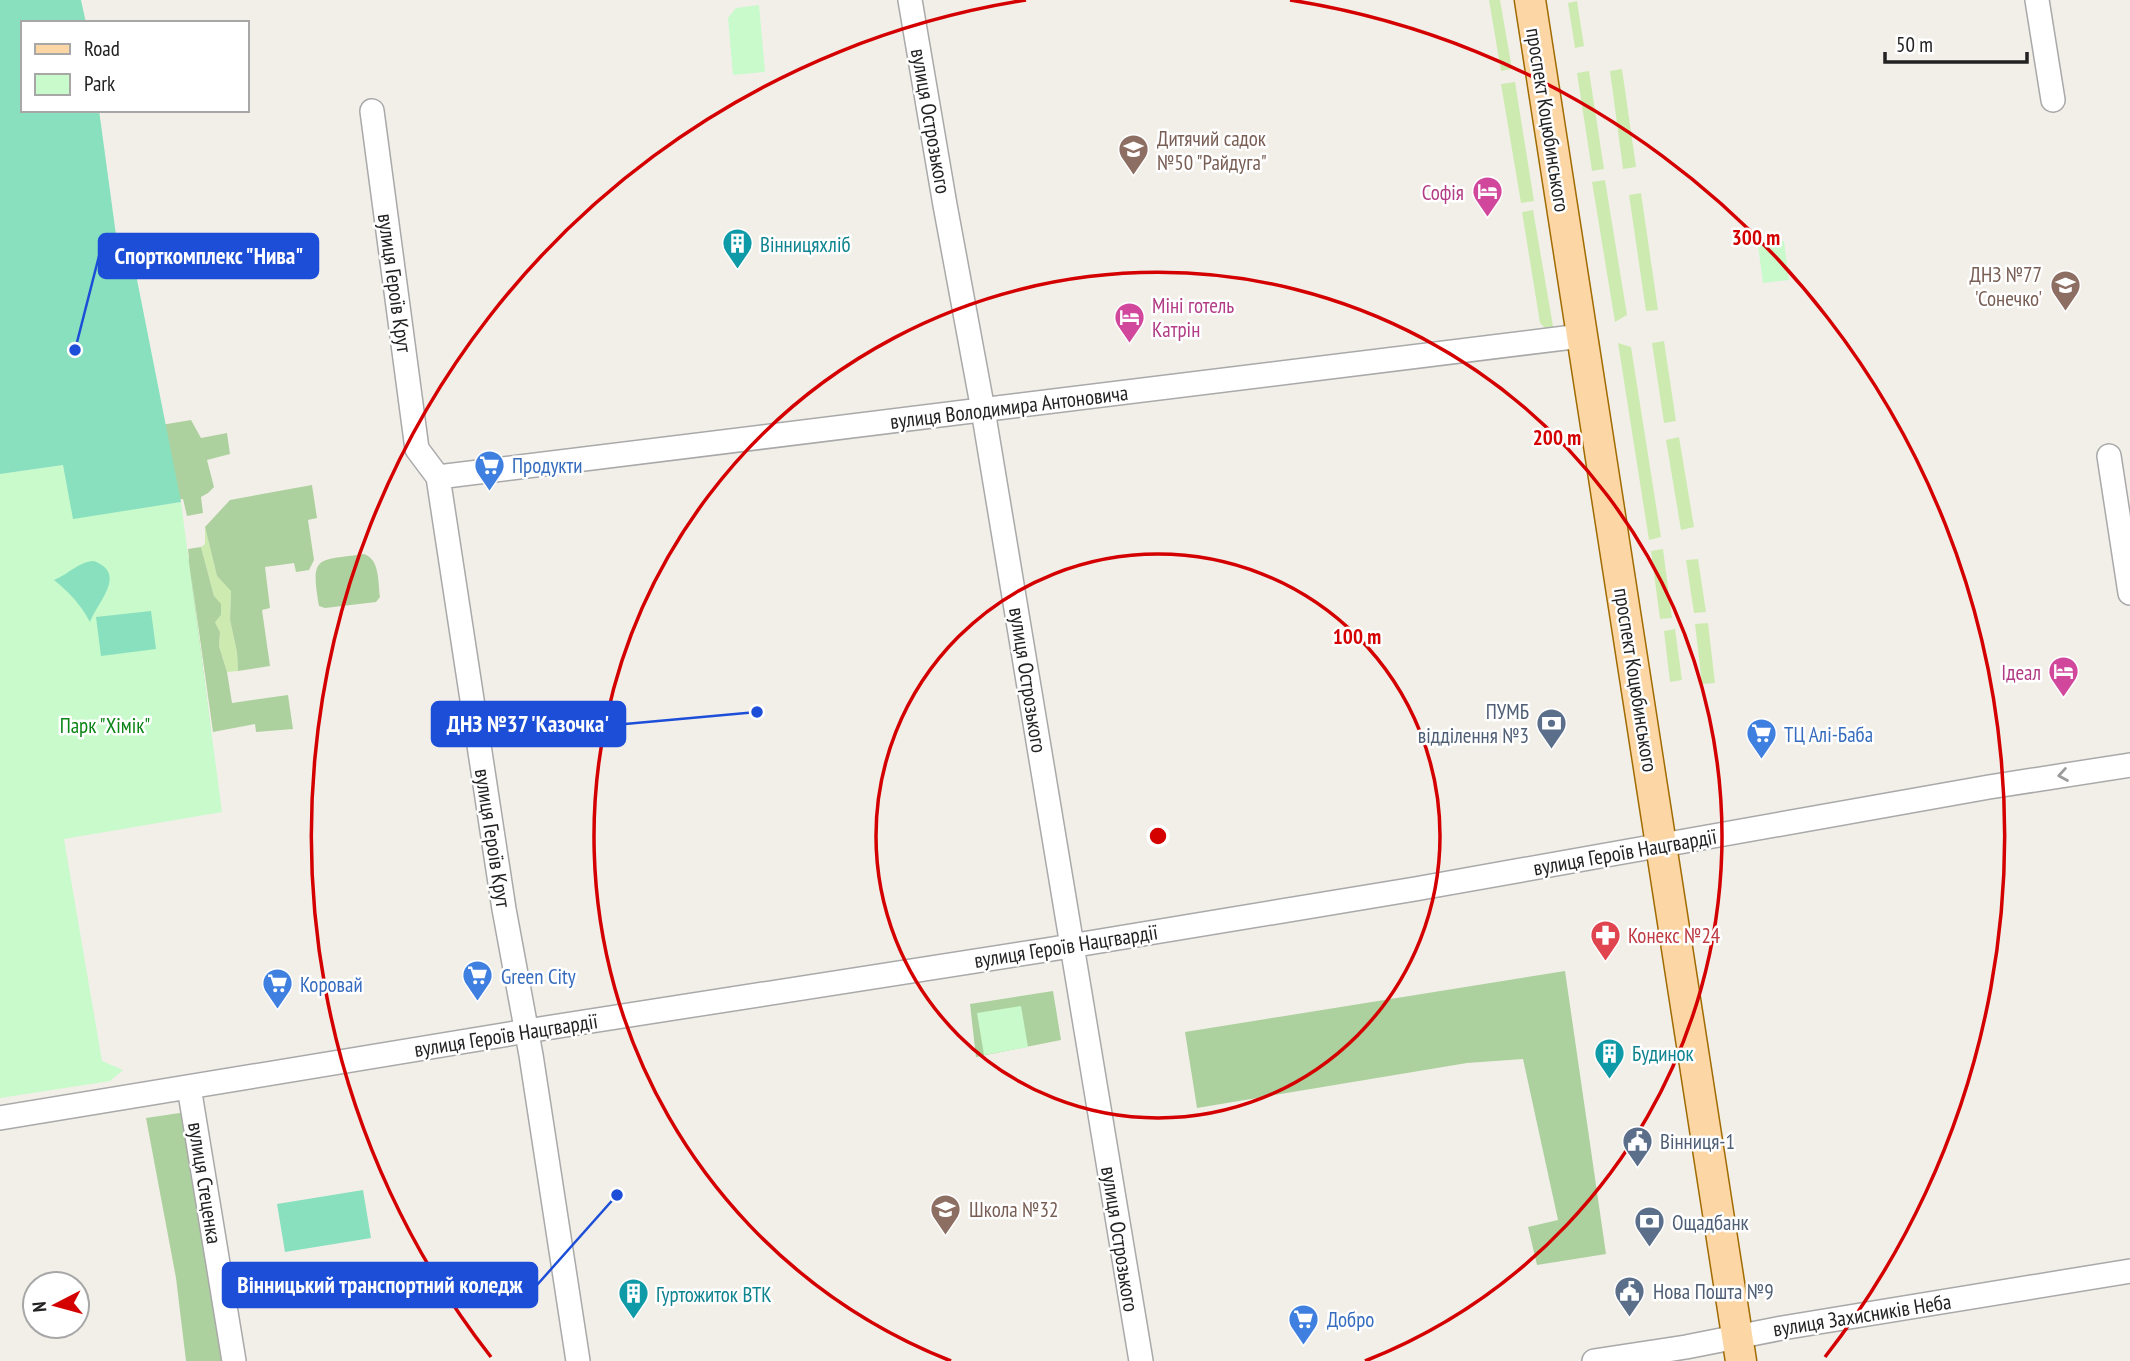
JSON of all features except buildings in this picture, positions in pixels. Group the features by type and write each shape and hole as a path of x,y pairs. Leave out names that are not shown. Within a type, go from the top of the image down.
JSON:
{"main road":[{"name":"проспект Коцюбинського","path":"1530,0 1739,1349"}],"street":[{"name":"вулиця Острозького","path":"910,0 983,410 1141,1361"},
{"path":"2037,0 2053,100"},
{"name":"вулиця Героїв Крут","path":"372,111 417,449 438,477 504,909 527,1031 578,1361"},
{"name":"вулиця Володимира Антоновича","path":"438,477 1581,336"},
{"path":"2109,456 2130,593"},
{"name":"вулиця Героїв Нацгвардії","path":"0,1118 527,1031 1072,946 2130,765"},
{"name":"вулиця Стеценка","path":"189,1087 234,1361"},
{"name":"вулиця Захисників Неба","path":"1594,1361 1739,1349 1782,1328 2130,1271"}],"green space":[{"path":"0,0 81,0 86,21 21,21 21,112 99,112 116,235 128,234 181,502 73,519 63,465 0,474"},
{"path":"1489,0 1500,0 1512,69 1501,71"},
{"path":"1577,1 1584,46 1575,48 1568,3"},
{"path":"759,5 765,72 733,75 728,18 736,8"},
{"path":"1622,69 1636,167 1623,169 1610,71"},
{"path":"1589,71 1604,169 1592,171 1577,73"},
{"path":"1515,82 1534,201 1521,203 1501,84"},
{"path":"1605,180 1627,315 1615,322 1592,182"},
{"path":"1641,193 1658,310 1646,311 1629,195"},
{"path":"1533,210 1554,332 1548,331 1540,323 1522,212"},
{"path":"1784,241 1789,280 1763,283 1758,245"},
{"path":"1664,341 1676,421 1664,423 1652,343"},
{"path":"1618,343 1631,347 1661,537 1649,540"},
{"path":"191,420 201,438 227,433 230,454 207,460 214,487 201,497 203,513 187,516 183,499 168,501 155,426"},
{"path":"1679,437 1694,527 1681,530 1666,440"},
{"name":"Парк \"Хімік\"","path":"63,465 74,518 181,502 222,812 64,839 102,1061 123,1070 110,1081 0,1098 0,474"},
{"path":"312,485 317,518 308,520 314,560 309,570 296,572 294,563 265,567 270,608 262,610 270,666 238,671 230,620 231,591 217,576 205,527 230,500"},
{"path":"205,527 217,576 231,590 230,620 238,671 227,672 219,646 220,632 215,622 214,596 201,547 205,544"},
{"path":"201,547 214,596 221,604 221,615 215,622 220,632 219,646 232,703 288,695 293,729 256,732 255,724 213,732 191,574 211,732 176,563 189,559 188,549"},
{"path":"1663,549 1672,618 1660,619 1651,551"},
{"path":"364,554 376,566 380,597 376,602 325,608 319,606 316,577 321,563"},
{"path":"1698,559 1706,612 1694,613 1686,560"},
{"path":"94,561 109,573 110,581 90,622 75,600 54,580"},
{"path":"151,611 156,649 101,656 96,617"},
{"path":"1708,623 1715,683 1702,684 1695,624"},
{"path":"1675,629 1682,680 1670,682 1664,631"},
{"path":"1565,971 1606,1254 1537,1265 1528,1227 1558,1220 1523,1059 1467,1063 1197,1108 1185,1032"},
{"path":"1053,991 1061,1040 976,1057 970,1004"},
{"path":"1021,1006 1028,1047 984,1055 977,1013"},
{"path":"193,1111 234,1361 186,1361 176,1278 146,1118"},
{"path":"363,1190 371,1238 285,1252 277,1204"}],"place":[{"name":"Дитячий садок №50 \"Райдуга\"","path":"1134,177"},
{"name":"Софія","path":"1487,219"},
{"name":"Вінницяхліб","path":"737,271"},
{"name":"ДНЗ №77 'Сонечко'","path":"2065,313"},
{"name":"Міні готель Катрін","path":"1129,344"},
{"name":"Спорткомплекс \"Нива\"","path":"75,350"},
{"name":"Продукти","path":"489,492"},
{"name":"Ідеал","path":"2064,699"},
{"name":"ДНЗ №37 'Казочка'","path":"757,712"},
{"name":"ПУМБ відділення №3","path":"1552,750"},
{"name":"ТЦ Алі-Баба","path":"1761,761"},
{"name":"Конекс №24","path":"1605,962"},
{"name":"Green City","path":"478,1003"},
{"name":"Коровай","path":"277,1011"},
{"name":"Будинок","path":"1609,1080"},
{"name":"Вінниця-1","path":"1637,1168"},
{"name":"Вінницький транспортний коледж","path":"617,1195"},
{"name":"Школа №32","path":"946,1236"},
{"name":"Ощадбанк","path":"1649,1249"},
{"name":"Нова Пошта №9","path":"1630,1318"},
{"name":"Гуртожиток ВТК","path":"633,1321"},
{"name":"Добро","path":"1304,1346"}]}
